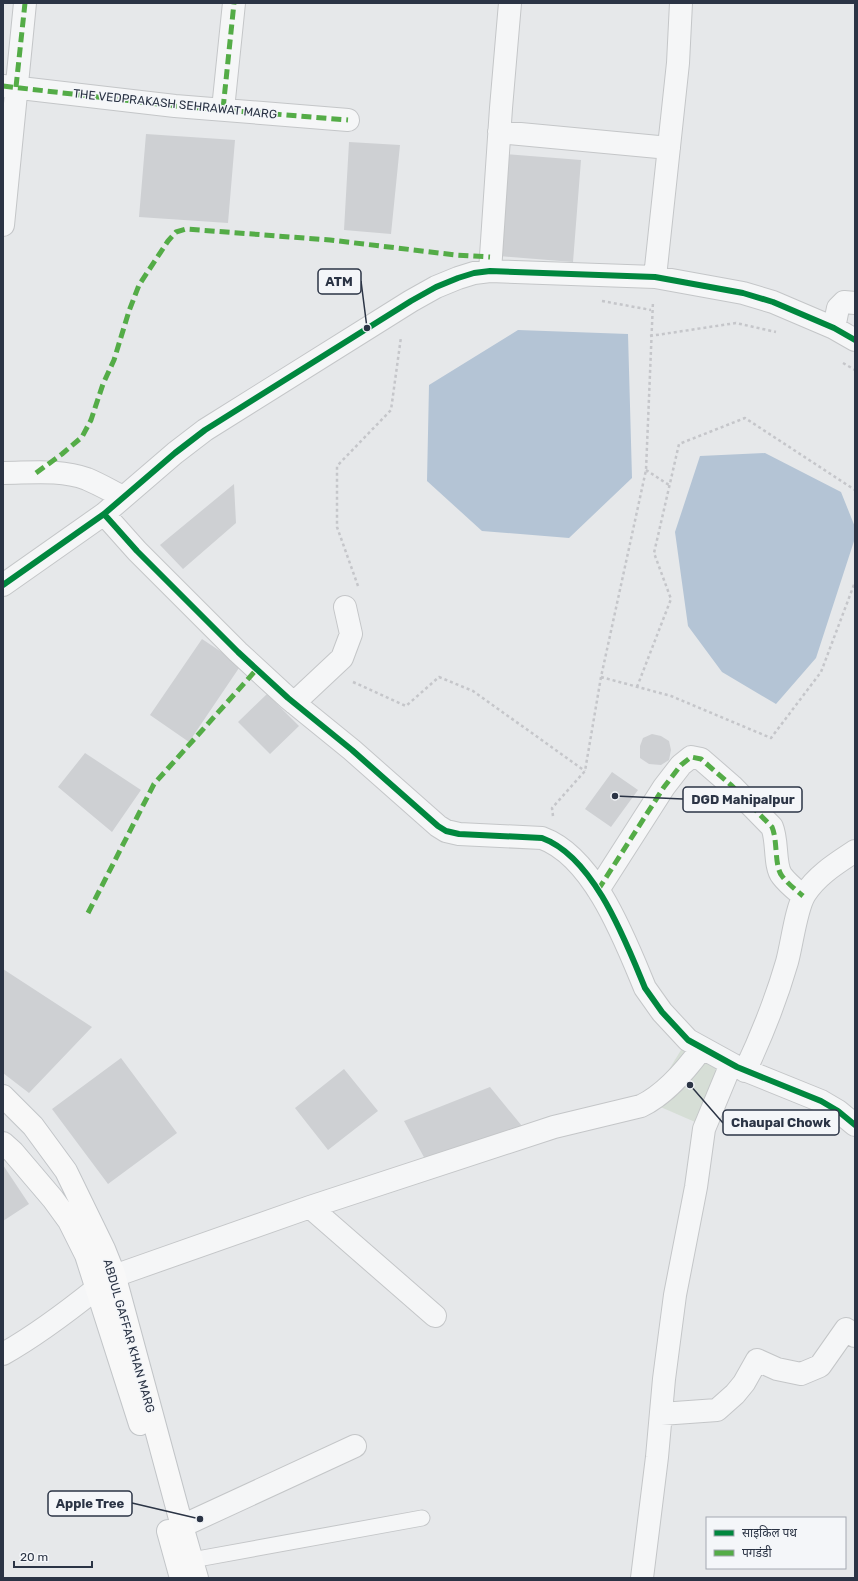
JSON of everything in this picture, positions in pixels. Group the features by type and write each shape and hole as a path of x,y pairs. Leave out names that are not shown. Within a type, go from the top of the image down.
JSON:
{"main road":[{"name":"ABDUL GAFFAR KHAN MARG","path":"3,1096 33,1126 66,1171 104,1249 106,1282 144,1440 190,1572"},
{"name":"ABDUL GAFFAR KHAN MARG","path":"3,1143 41,1184 69,1222 86,1255 106,1282 182,1526 190,1572"}],"street":[{"path":"3,225 9,87 25,3"},
{"path":"223,109 234,3"},
{"path":"490,271 499,132 510,3"},
{"path":"655,277 678,64 681,3"},
{"name":"THE VEDPRAKASH SEHRAWAT MARG","path":"9,87 175,106 348,120"},
{"path":"499,132 669,148"},
{"path":"3,585 104,514 175,453 205,430 411,301 436,287 474,273 490,271 655,277 743,293 773,302 834,328 855,340"},
{"path":"834,328 838,308 844,302 855,303"},
{"path":"3,472 72,475 87,479 123,497"},
{"path":"104,514 137,551 183,596 205,621 238,652 294,703 352,750 438,826 446,831 466,834 542,838 554,842 566,850 598,890 610,909 645,988 652,1000 688,1040 738,1067 821,1101 838,1111 855,1125"},
{"path":"294,703 342,658 351,634 345,607"},
{"path":"598,890 664,787 685,761 690,757 696,757 702,759 764,816 776,835 778,867 781,875 804,896"},
{"path":"642,1578 664,1379 675,1296 696,1187 704,1129 738,1067 768,1019 780,987 792,944 800,904 804,896 814,881 855,851"},
{"path":"3,1354 62,1316 106,1282 310,1207 554,1127 640,1106 650,1101 670,1085 702,1048"},
{"path":"310,1207 435,1316"},
{"path":"661,1414 717,1410 735,1394 744,1383 757,1360 776,1369 801,1374 820,1366 846,1329 855,1336"},
{"path":"182,1526 355,1446"}],"lane":[{"path":"190,1572 422,1518"}],"path":[{"path":"554,842 552,808 585,771 601,677 646,470 650,336 655,277"},
{"path":"599,301 652,310"},
{"path":"650,336 736,323 779,332"},
{"path":"359,589 337,527 338,466 391,410 402,334"},
{"path":"837,359 855,370"},
{"path":"637,687 671,599 654,553 679,444 745,418 855,490"},
{"path":"646,470 669,485"},
{"path":"601,677 672,696 771,738 821,672 855,582"},
{"path":"352,681 406,706 439,677 474,692 585,771"}],"shaded area":[{"path":"686,1042 728,1067 702,1125 649,1102"}],"water":[{"path":"518,330 628,334 632,478 569,538 482,531 427,481 429,385"},
{"path":"765,453 841,492 855,527 855,538 816,658 776,704 722,672 688,626 675,532 700,456"}],"building":[{"path":"146,134 235,140 228,223 139,217"},
{"path":"349,142 400,145 391,234 344,230"},
{"path":"506,154 581,160 573,262 499,256"},
{"path":"234,484 236,523 183,569 160,545"},
{"path":"202,639 241,665 189,742 150,715"},
{"path":"267,694 299,726 270,754 238,722"},
{"path":"652,734 661,736 669,741 671,750 669,760 661,765 649,764 640,758 640,746 643,738"},
{"path":"85,753 141,790 112,832 58,787"},
{"path":"612,772 638,790 611,827 585,809"},
{"path":"3,969 92,1027 29,1093 3,1073"},
{"path":"121,1058 177,1133 108,1184 52,1109"},
{"path":"344,1069 378,1111 328,1150 295,1108"},
{"path":"490,1087 522,1126 425,1159 404,1121"},
{"path":"3,1165 29,1204 3,1221"}],"marked path":[{"path":"16,87 25,3"},
{"path":"223,109 234,3"},
{"path":"3,86 175,106 348,120"},
{"path":"36,473 82,437 91,420 103,384 114,360 129,311 139,285 168,241 176,232 186,229 330,240 456,255 490,257"},
{"path":"88,913 154,784 257,669"},
{"path":"598,890 664,787 681,765 691,757 701,759 732,786 772,827 780,872 787,882 803,896"}],"cycle path":[{"path":"3,585 104,514 175,453 205,430 411,301 436,287 474,273 490,271 655,277 743,293 773,302 834,328 855,340"},
{"path":"104,514 137,551 238,652 288,698 352,750 438,826 446,831 459,834 542,838 561,848 577,863 592,881 606,902 628,947 645,988 662,1012 688,1040 737,1067 821,1101 838,1111 855,1125"}],"place":[{"name":"ATM","path":"367,328"},
{"name":"DGD Mahipalpur","path":"615,796"},
{"name":"Chaupal Chowk","path":"690,1085"},
{"name":"Apple Tree","path":"200,1519"}]}
